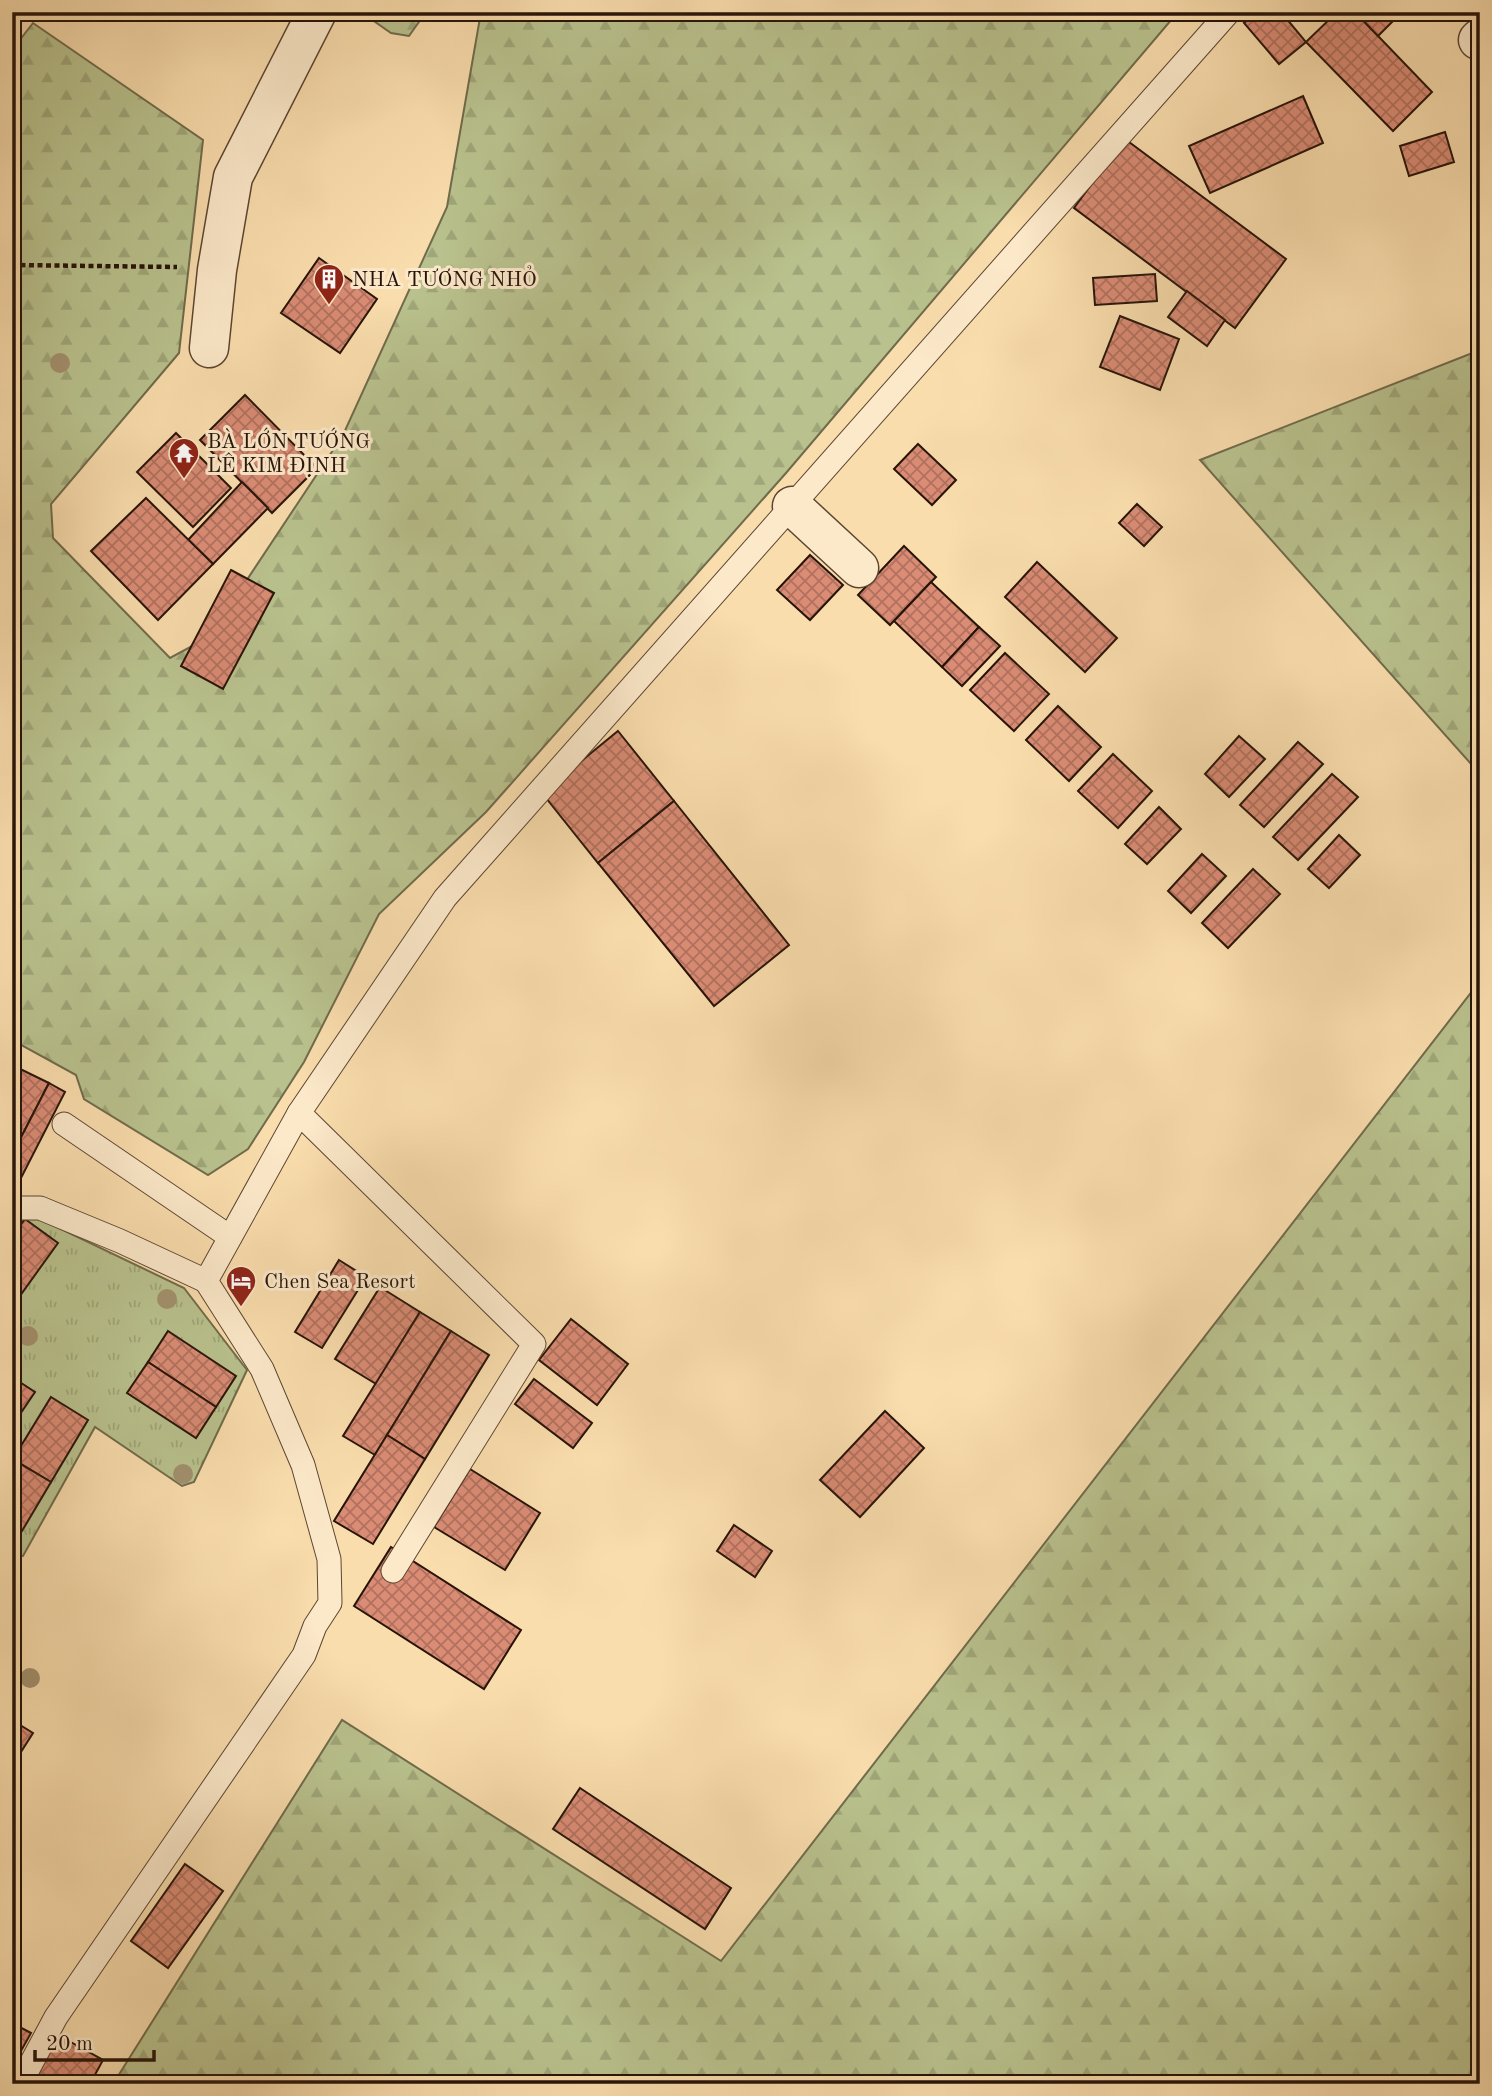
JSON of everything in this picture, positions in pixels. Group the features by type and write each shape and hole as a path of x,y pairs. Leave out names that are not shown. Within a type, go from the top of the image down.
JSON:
{"street":[{"path":"209,348 217,270 233,177 317,12"},
{"path":"792,506 859,568"}],"lane":[{"path":"206,1281 299,1114 445,898 1228,12"},
{"path":"299,1114 534,1344 393,1571"},
{"path":"64,1124 230,1237"},
{"path":"12,1208 40,1208 206,1281 262,1369 303,1465 329,1559 330,1603 315,1626 304,1655 56,2017 20,2084"}],"path":[{"path":"12,265 156,265 217,270"}],"green space":[{"path":"361,12 426,12 409,36 391,33"},
{"path":"481,12 1178,12 786,473 486,812 379,914 304,1062 248,1149 208,1175 84,1099 76,1075 12,1040 12,50 33,23 203,140 179,353 51,504 53,538 170,658 209,637 343,435 447,207"},
{"path":"1480,350 1480,774 1200,460"},
{"path":"1480,981 1480,2084 113,2084 342,1720 721,1961"},
{"path":"12,1216 38,1218 184,1288 247,1370 194,1482 182,1486 95,1427 23,1556 12,1555"}],"building":[{"path":"1258,12 1281,12 1306,42 1279,64 1244,23"},
{"path":"1337,12 1355,12 1432,92 1393,131 1306,42"},
{"path":"1355,12 1400,12 1401,13 1378,36"},
{"path":"1303,96 1323,143 1210,193 1189,146"},
{"path":"1445,132 1454,162 1409,176 1400,146"},
{"path":"1125,139 1286,259 1235,328 1074,208"},
{"name":"NHA TƯƠNG NHỎ","path":"319,258 377,299 340,353 281,313"},
{"path":"1155,274 1157,301 1095,305 1093,278"},
{"path":"1187,291 1225,320 1207,346 1168,317"},
{"path":"1120,316 1179,339 1160,390 1100,367"},
{"path":"245,395 317,468 272,513 200,440"},
{"name":"BÀ LỚN TƯỚNG LÊ KIM ĐỊNH","path":"176,433 231,488 193,527 137,472"},
{"path":"918,444 956,480 932,505 894,469"},
{"path":"242,482 268,508 213,564 188,540"},
{"path":"146,498 213,564 158,620 91,551"},
{"path":"1137,504 1162,527 1144,546 1119,523"},
{"path":"904,546 936,577 890,625 858,595"},
{"path":"810,555 843,585 810,620 777,590"},
{"path":"1037,562 1117,638 1085,672 1005,597"},
{"path":"231,570 274,593 223,689 181,666"},
{"path":"931,582 979,627 942,667 894,621"},
{"path":"979,627 1000,646 962,686 942,667"},
{"path":"1005,653 1049,694 1014,731 970,690"},
{"path":"1058,706 1101,747 1069,781 1026,740"},
{"path":"618,731 674,801 598,863 542,793"},
{"path":"1239,736 1265,759 1229,797 1205,774"},
{"path":"1298,742 1323,764 1264,827 1240,805"},
{"path":"1113,754 1152,791 1118,828 1078,791"},
{"path":"1332,774 1358,797 1298,860 1273,837"},
{"path":"674,801 789,945 714,1006 598,863"},
{"path":"1159,807 1181,829 1147,864 1125,844"},
{"path":"1339,835 1360,855 1329,888 1308,869"},
{"path":"1202,854 1226,876 1191,913 1168,891"},
{"path":"1253,869 1280,894 1228,948 1202,923"},
{"path":"12,1065 49,1083 12,1155"},
{"path":"49,1083 65,1092 21,1178 12,1174 12,1155"},
{"path":"25,1219 58,1243 22,1293 12,1285 12,1236"},
{"path":"339,1260 366,1277 322,1348 295,1332"},
{"path":"380,1287 420,1312 376,1384 335,1359"},
{"path":"420,1312 451,1331 375,1455 343,1436"},
{"path":"571,1319 628,1364 597,1405 539,1360"},
{"path":"168,1331 236,1376 216,1407 148,1362"},
{"path":"451,1331 489,1355 425,1459 387,1435"},
{"path":"148,1362 216,1407 196,1438 127,1393"},
{"path":"12,1377 35,1392 12,1426"},
{"path":"534,1379 592,1423 573,1448 515,1404"},
{"path":"51,1397 88,1420 51,1482 13,1459"},
{"path":"885,1411 924,1448 860,1517 820,1480"},
{"path":"387,1435 425,1459 373,1544 334,1521"},
{"path":"12,1459 51,1482 22,1531 12,1526"},
{"path":"470,1469 540,1513 505,1570 434,1527"},
{"path":"734,1525 772,1551 755,1577 717,1551"},
{"path":"391,1547 521,1630 484,1689 354,1606"},
{"path":"12,1720 33,1733 12,1766"},
{"path":"580,1788 731,1888 705,1929 553,1829"},
{"path":"185,1864 223,1891 168,1968 131,1941"},
{"path":"12,2023 31,2033 12,2067"},
{"path":"58,2035 103,2060 90,2084 32,2084"}],"place":[{"name":"NHA TƯƠNG NHỎ","path":"329,306"},
{"name":"BÀ LỚN TƯỚNG LÊ KIM ĐỊNH","path":"184,480"},
{"name":"Chen Sea Resort","path":"241,1308"}]}
